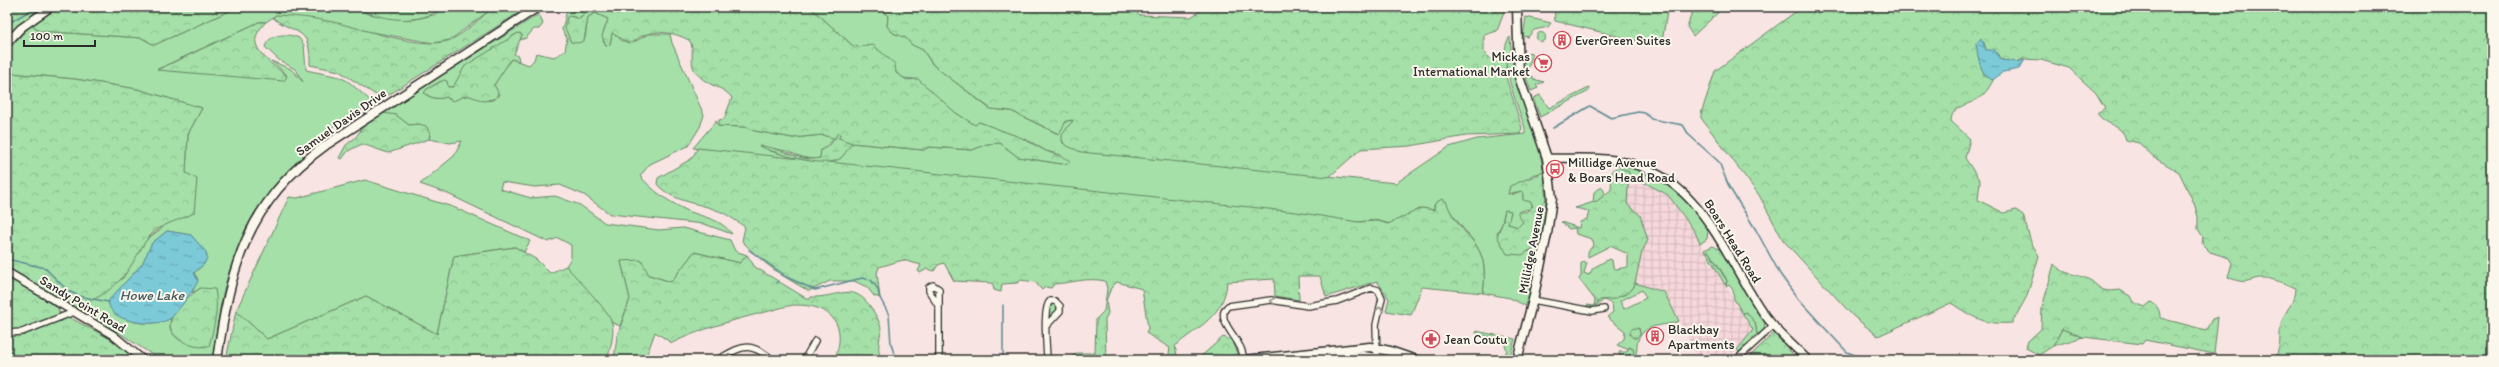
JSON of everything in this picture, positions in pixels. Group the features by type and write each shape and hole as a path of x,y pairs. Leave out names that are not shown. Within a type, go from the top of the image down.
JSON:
{"main road":[{"name":"Samuel Davis Drive","path":"217,360 227,299 236,265 253,226 284,182 308,158 326,145 538,7"},
{"name":"Millidge Avenue","path":"1515,360 1521,345 1533,300 1551,212 1552,191 1547,158 1519,77 1516,27 1517,7"},
{"name":"Millidge Avenue","path":"1516,27 1522,7"},
{"path":"1244,360 1358,348 1412,359"},
{"path":"1316,360 1377,352 1392,360"}],"street":[{"path":"7,43 21,28 51,7"},
{"name":"Boars Head Road","path":"1547,158 1625,162 1652,171 1673,183 1689,196 1706,218 1754,299 1774,325 1808,360"},
{"name":"Sandy Point Road","path":"7,272 121,341 143,360"},
{"path":"1244,360 1239,344 1224,318 1224,310 1228,306 1271,300 1308,306 1337,301 1371,288 1378,290 1382,298 1376,325 1377,352"},
{"path":"1533,300 1592,311 1604,309"},
{"path":"939,307 939,360"},
{"path":"7,333 22,332 74,312"},
{"path":"1736,360 1774,325"},
{"path":"1046,326 1047,360"},
{"path":"804,360 815,341"},
{"path":"718,360 749,347 757,348 773,360"}],"shaded area":[{"path":"1626,173 1668,195 1696,234 1700,244 1753,330 1733,354 1729,352 1721,360 1702,360 1694,351 1664,292 1635,283 1639,262 1623,245"},
{"path":"1774,325 1808,360 1736,360"}],"green space":[{"path":"7,7 43,7 12,31 7,30"},
{"path":"58,7 238,7 154,45 142,38 39,31 31,25"},
{"path":"238,7 355,7 368,14 411,20 434,15 444,7 494,7 450,40 433,43 276,15 266,22 259,22 158,69 287,75 271,61 291,69 303,82 295,69 279,60 265,47 270,39 279,35 290,35 299,38 304,45 306,70 340,77 349,82 371,101 367,107 348,116 304,147 301,152 304,156 278,184 256,214 239,247 226,282 212,360 160,360 121,334 74,308 88,303 123,278 146,240 163,227 186,173 188,134 202,108 137,89 75,79 10,73 7,76 7,51 31,25 39,31 142,38 154,45","holes":["167,231 191,235 207,256 204,264 194,273 198,279 192,293 201,288 181,341 171,331 171,318 154,323 135,322 126,319 112,309 108,302 142,264 152,243"]},
{"path":"355,7 444,7 423,17 400,19 377,16"},
{"path":"494,7 528,7 382,99 339,71 310,65 310,53 305,38 295,30 273,18 276,15 312,18 409,41 439,43 456,37"},
{"path":"561,7 570,7 572,11 579,10 584,13 580,19 571,16 565,25 571,42 585,38 588,17 595,13 608,19 603,41 606,46 610,45 612,33 615,33 622,41 636,41 648,34 670,34 672,43 704,115 700,127 688,146 650,164 640,176 655,191 666,199 684,209 722,224 732,234 704,224 610,214 584,195 560,185 535,187 502,182 500,189 531,198 555,196 580,205 605,223 659,230 683,228 730,240 735,251 747,255 740,263 694,252 671,282 649,275 621,261 630,299 620,326 611,322 566,266 571,258 571,245 558,238 548,242 446,193 420,184 454,156 462,141 450,143 429,139 430,135 419,124 409,125 396,115 380,114 539,14 543,24 539,29 534,29 526,38 520,40 522,35 520,33 514,35 458,80 453,87 448,87 441,81 427,89 425,94 435,98 446,97 450,100 466,96 487,101 495,99 499,95 494,85 511,59 529,65 534,60 536,53 554,57 565,51 567,38 562,30 567,10 555,11"},
{"path":"570,7 810,7 853,46 859,47 873,45 895,64 896,73 907,80 918,79 956,113 975,125 979,122 1022,138 1046,151 1070,160 1069,163 1062,164 1018,157 1000,143 987,144 972,150 929,147 923,150 852,143 822,135 793,138 755,131 745,127 718,126 719,120 724,119 732,98 724,91 705,81 695,71 692,64 692,49 690,41 673,34 660,32 648,34 628,43 612,33 610,45 606,46 602,36 608,19 595,13 588,17 584,41 578,43 571,42 565,28 567,17 569,16 580,19 584,14 579,10 570,10"},
{"path":"810,7 878,7 888,16 887,26 893,33 906,38 911,44 923,50 932,64 990,109 1011,111 1058,134 1066,121 1073,120 1062,140 1063,143 1086,152 1396,183 1449,147 1477,139 1525,134 1525,128 1510,81 1505,55 1506,44 1510,37 1513,72 1538,144 1544,172 1532,175 1511,195 1521,191 1523,193 1523,198 1533,203 1530,209 1520,211 1518,215 1523,220 1522,224 1518,227 1508,224 1507,221 1511,213 1504,213 1502,224 1497,233 1501,243 1510,254 1531,251 1540,244 1526,306 1510,298 1483,293 1484,265 1481,254 1471,237 1448,208 1434,205 1434,210 1422,208 1391,224 1374,220 1358,222 824,163 841,158 852,143 923,150 929,147 972,150 987,144 1000,143 1018,157 1062,164 1061,155 1046,151 1031,142 979,122 975,126 956,113 914,79 902,78 869,45 859,47 853,46"},
{"path":"878,7 1132,7 1140,15 1191,17 1206,7 1506,7 1497,31 1484,35 1484,52 1491,59 1507,60 1505,74 1522,128 1520,134 1466,136 1410,146 1361,149 1329,177 1081,152 1065,145 1062,140 1062,135 1073,120 1066,121 1059,134 1011,111 991,109 934,66 923,50 912,45 906,38 893,33 887,26 888,16"},
{"path":"1554,7 1668,7 1662,41 1642,42 1555,21"},
{"path":"1694,7 1724,7 1693,36 1687,27"},
{"path":"1802,7 2492,7 2492,360 2274,360 2279,348 2282,321 2293,302 2296,288 2265,278 2240,281 2228,277 2232,263 2229,258 2210,252 2202,244 2203,237 2198,229 2198,217 2194,203 2179,172 2155,158 2139,143 2126,140 2118,128 2100,117 2097,113 2105,108 2096,93 2069,68 2041,60 2023,59 2017,62 2002,60 1998,53 1986,50 1984,42 1976,44 1984,75 1993,80 1987,90 1975,101 1957,109 1952,116 1951,121 1970,139 1965,158 1980,181 1978,200 2004,213 2016,210 2023,215 2031,242 2039,256 2027,296 2012,323 1986,322 1966,313 1951,303 1878,336 1853,316 1783,240 1759,195 1701,118 1715,71"},
{"path":"1526,17 1551,23 1548,27 1534,30 1528,37 1523,36"},
{"path":"259,22 266,22 260,29 256,38 258,49 272,64 287,76 284,81 157,70"},
{"path":"1541,32 1546,37 1541,42 1536,37"},
{"path":"518,33 522,35 514,54 518,56 519,61 511,59 494,85 498,92 496,98 484,101 467,95 453,101 446,97 432,97 424,93 427,89 444,80 447,81 448,87 453,87 465,66"},
{"path":"1533,53 1528,69 1523,69 1521,55"},
{"path":"10,73 75,79 137,89 202,108 188,134 186,173 197,179 194,213 155,231 145,242 127,272 114,286 92,301 74,308 7,268 7,76"},
{"path":"1533,76 1533,79 1544,82 1536,85 1538,88 1531,91 1526,78"},
{"path":"1589,88 1589,91 1540,117 1533,98 1540,95 1549,108"},
{"path":"383,113 396,115 409,125 419,124 426,126 430,133 429,139 388,153 362,144 348,151 342,159 339,158 346,145 355,138 366,123"},
{"path":"716,121 718,126 745,127 755,131 793,138 822,135 835,138 821,151 820,158 815,159 762,146 770,151 803,160 693,148"},
{"path":"838,133 840,134 839,138 852,143 841,158 834,161 824,162 800,159 776,153 759,146 805,158 820,158 821,150 830,145"},
{"path":"698,148 1296,212 1358,222 1378,221 1388,224 1422,208 1434,210 1435,203 1442,199 1446,201 1452,215 1479,250 1483,260 1483,293 1422,287 1411,315 1386,311 1389,299 1377,281 1326,297 1320,276 1298,276 1299,300 1275,296 1274,279 1227,282 1225,293 1216,312 1201,326 1175,346 1178,360 1168,360 1170,348 1146,333 1148,328 1142,289 1117,282 1111,288 1106,301 1108,313 1105,320 1106,360 1094,360 1084,356 1067,360 1077,353 1095,353 1096,319 1104,311 1107,289 1105,281 1085,280 1054,284 1051,288 1045,287 1042,290 1035,282 1021,280 1017,283 1002,284 1001,292 994,290 991,283 954,281 944,263 938,265 934,271 927,269 920,273 918,271 921,265 903,260 879,267 877,273 880,298 874,296 867,287 854,281 830,281 809,291 773,269 757,256 742,241 745,227 731,217 720,211 670,195 657,184 658,178 691,159"},
{"path":"1622,165 1649,174 1682,197 1700,217 1708,229 1707,239 1700,244 1695,232 1668,195 1630,175 1621,168"},
{"path":"1619,167 1629,172 1627,204 1640,215 1648,240 1642,252 1634,287 1627,293 1614,299 1600,300 1594,306 1595,300 1579,279 1581,276 1581,264 1583,261 1587,263 1584,273 1589,275 1593,268 1609,259 1612,260 1613,267 1616,269 1628,267 1628,254 1610,246 1588,257 1588,252 1594,244 1592,239 1576,234 1575,228 1569,229 1561,222 1579,228 1580,222 1587,219 1589,211 1575,208 1597,201 1611,190 1612,170"},
{"path":"1544,172 1546,205 1540,244 1522,255 1507,254 1497,236 1502,224 1505,210 1511,211 1508,224 1518,227 1523,222 1518,215 1518,212 1526,212 1533,206 1531,202 1523,200 1523,193 1521,191 1508,194 1510,186"},
{"path":"365,180 453,207 530,241 524,252 515,247 454,256 437,334 366,296 267,339 236,311 289,197 297,198"},
{"path":"1602,187 1605,193 1599,201 1593,203 1594,192"},
{"path":"1713,246 1721,250 1764,320 1765,327 1762,333 1757,334 1755,322 1744,312 1743,314 1734,299 1733,290 1729,285 1726,287 1727,281 1722,271 1708,251 1705,252 1704,250"},
{"path":"515,247 537,260 550,273 566,266 598,301 609,316 613,327 612,342 607,360 226,360 236,311 267,339 366,296 437,334 454,256"},
{"path":"1706,251 1709,252 1727,281 1725,285"},
{"path":"694,252 740,263 747,255 755,267 809,300 811,297 821,297 845,292 858,295 865,300 872,309 880,324 879,352 882,360 834,360 838,348 839,336 838,327 834,319 818,308 794,305 716,326 672,343 655,332 645,360 614,360 617,336 630,299 621,261 641,260 649,275 671,282"},
{"path":"2054,264 2064,271 2089,279 2102,289 2112,291 2120,290 2130,296 2133,302 2145,307 2151,302 2158,309 2160,318 2206,330 2212,319 2218,317 2214,354 2145,340 2142,344 2083,337 2062,329 2053,346 2039,355 2026,348 2028,341 2041,329 2042,308"},
{"path":"7,276 58,308 59,312 120,344 138,360 7,360"},
{"path":"1635,283 1664,292 1679,321 1656,326 1646,330 1641,334 1638,340 1634,358 1624,360 1620,357 1625,358 1633,349 1630,347 1627,349 1617,345 1624,339 1625,331 1607,317 1613,312 1612,304 1604,300 1593,308 1587,307 1587,305 1594,306 1600,300 1620,296 1629,292","holes":["1642,290 1646,298 1624,309 1620,301","1639,328 1640,334 1635,338 1630,335 1631,330"]},
{"path":"201,288 215,289 216,310 209,346 198,347 182,341 174,335 171,328 171,320 180,305"},
{"path":"1053,304 1057,306 1057,310 1050,318 1049,309"},
{"path":"1746,312 1755,322 1757,334 1739,352 1737,350 1753,330 1743,314"},
{"path":"1633,328 1637,328 1639,329 1639,337 1633,338 1630,335 1630,331"},
{"path":"2062,329 2083,337 2053,346"},
{"path":"1476,331 1515,339 1509,360 1503,360 1507,350 1503,341 1476,333"},
{"path":"1774,333 1798,360 1771,360 1766,354 1759,360 1746,360"},
{"path":"1223,337 1232,340 1238,354 1232,357 1198,359"},
{"path":"1629,347 1634,350 1633,354 1620,357 1619,352 1627,352"}],"water":[{"path":"1981,38 1986,50 1994,50 2002,60 2017,62 2025,60 2019,69 2003,72 1993,80 1989,78 1985,75 1980,65 1976,44"},
{"name":"Howe Lake","path":"167,231 191,235 206,252 207,258 204,264 194,273 198,281 173,316 164,321 144,323 123,318 115,314 110,308 109,300 142,264 152,243"}],"waterway":[{"path":"7,24 36,7"},
{"path":"1553,128 1590,106 1611,118 1638,112 1645,113 1651,119 1683,125 1689,135 1719,162 1729,187 1756,230 1780,274 1798,299 1847,352 1868,360"},
{"path":"749,250 783,274"},
{"path":"7,259 45,268 68,291 79,296 108,302"},
{"path":"782,275 815,290 862,278 871,280 878,289 879,296 889,315 891,344 896,360"},
{"path":"1003,305 1003,357"}],"place":[{"name":"EverGreen Suites","path":"1562,40"},
{"name":"Mickas International Market","path":"1543,63"},
{"name":"Millidge Avenue & Boars Head Road","path":"1555,169"},
{"name":"Blackbay Apartments","path":"1655,336"},
{"name":"Jean Coutu","path":"1431,339"}]}
